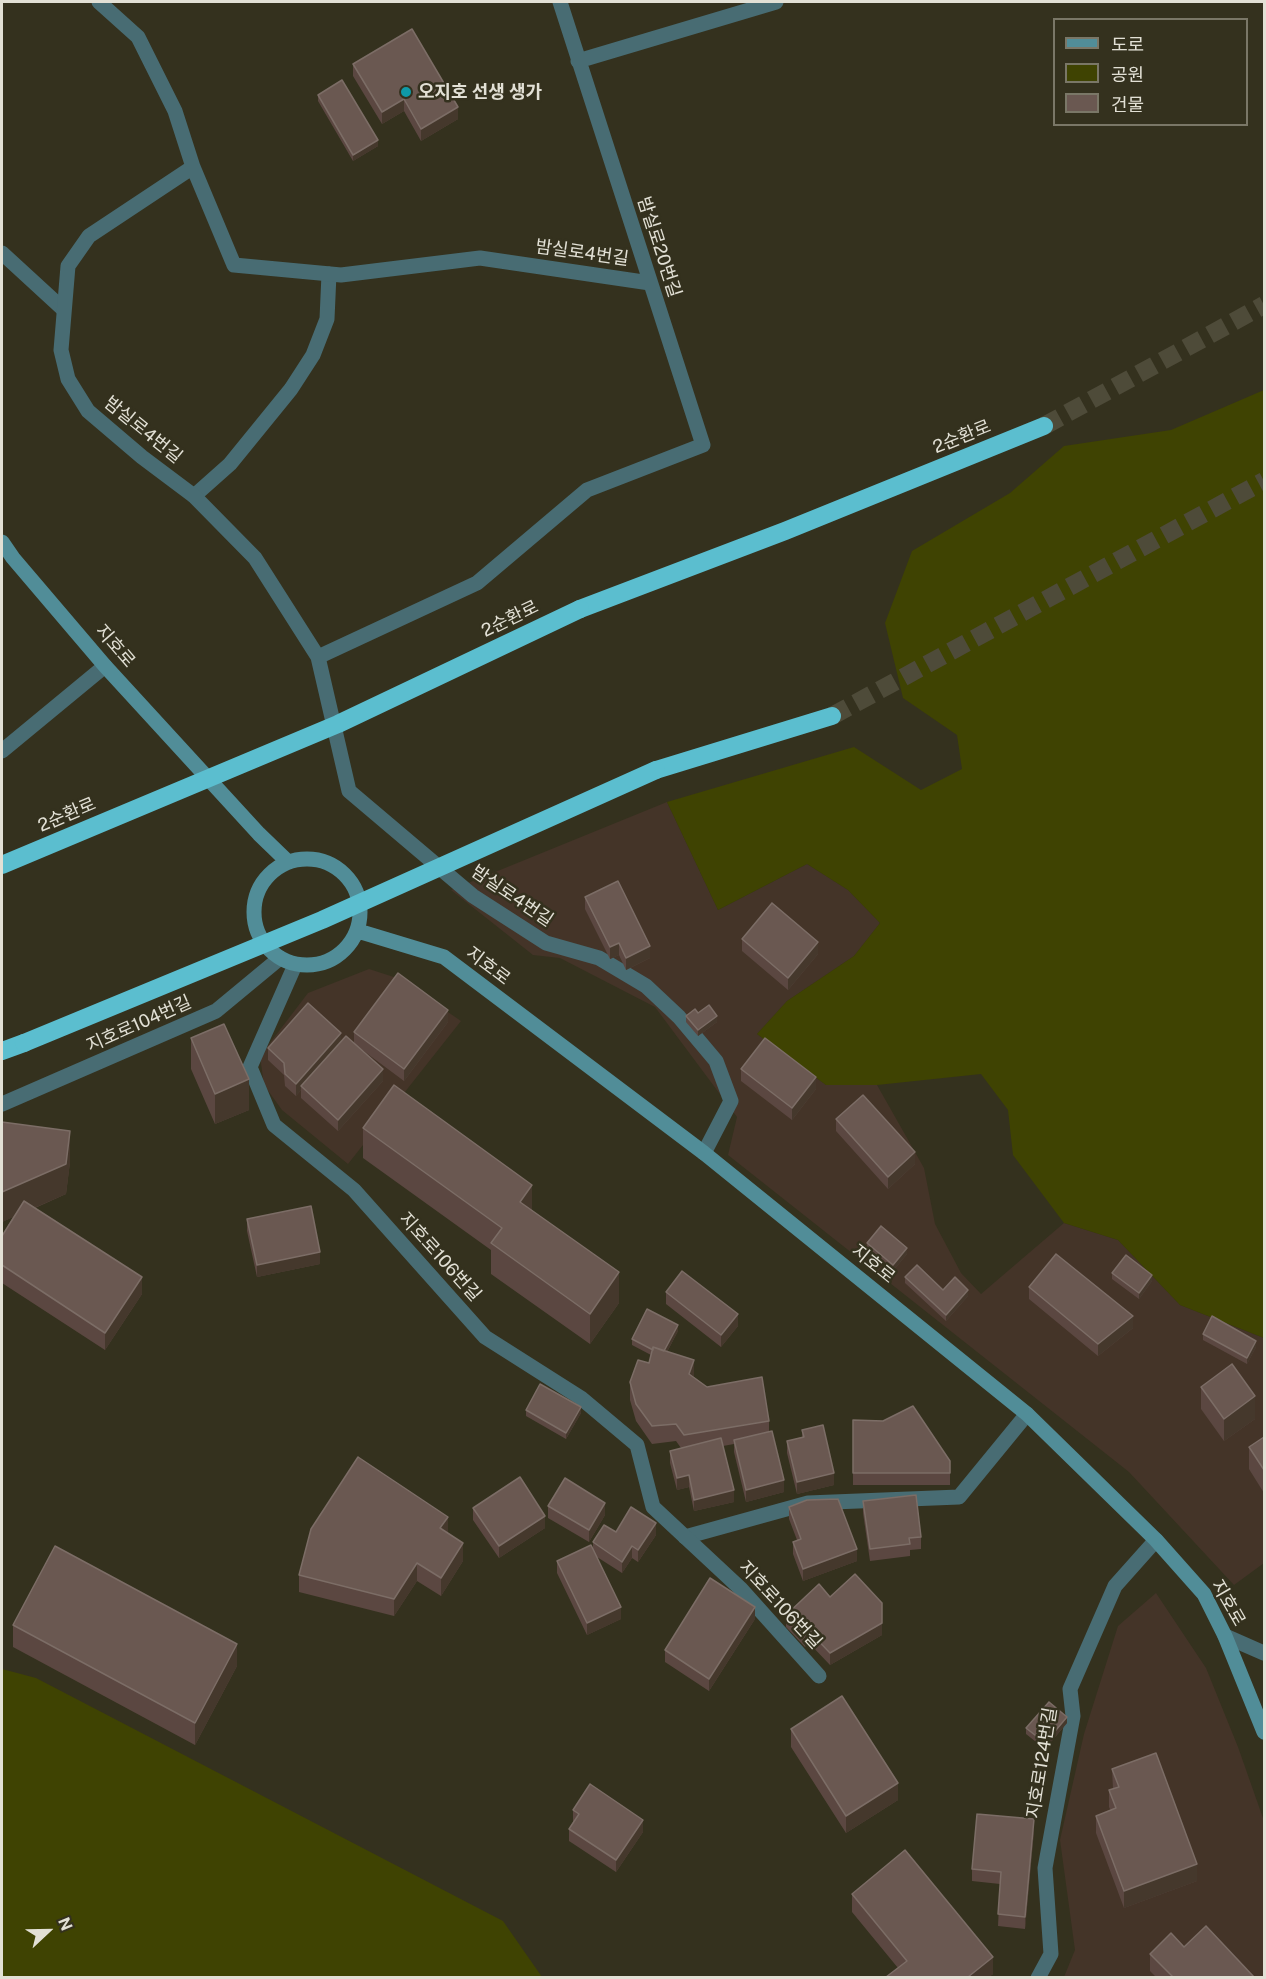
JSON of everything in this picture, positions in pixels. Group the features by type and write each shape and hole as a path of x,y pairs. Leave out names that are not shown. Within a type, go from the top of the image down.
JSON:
{"highway":[{"name":"2순환로","path":"2,865 338,724 580,609 785,531 1044,426"},
{"path":"2,1051 322,920 656,770 832,716"}],"main road":[{"name":"지호로","path":"2,542 7,558 288,862"},
{"path":"305,859 323,861 339,869 351,881 358,897 361,914 358,932 348,947 335,958 319,965 295,964 280,958 267,947 258,933 254,917 255,900 261,885 273,871 288,862 305,859"},
{"name":"지호로","path":"358,932 444,957 704,1153 1027,1414 1156,1540 1204,1594 1225,1636 1264,1732"}],"street":[{"name":"밤실로4번길","path":"99,2 138,37 175,111 194,167 234,265 341,275 480,258 650,283"},
{"name":"밤실로20번길","path":"318,657 477,583 587,490 703,445 560,2"},
{"path":"578,61 776,2"},
{"name":"밤실로4번길","path":"194,167 89,236 68,266 61,350 68,378 88,411 142,457 194,496 255,558 318,657 349,792 473,896 546,944 599,958 646,986 679,1017 716,1061 731,1101 704,1153"},
{"path":"2,253 63,309"},
{"path":"194,496 230,464 291,389 313,355 327,319 329,274"},
{"path":"2,751 105,666"},
{"name":"지호로104번길","path":"2,1104 216,1011 280,958"},
{"name":"지호로106번길","path":"295,964 250,1067 274,1125 354,1190 485,1337 582,1398 637,1445 653,1507 741,1589 819,1676"},
{"path":"685,1537 808,1503 958,1497 1027,1414"},
{"name":"지호로124번길","path":"1038,1977 1051,1954 1045,1868 1073,1716 1070,1689 1115,1586 1156,1540"},
{"path":"1225,1636 1264,1653"}],"shaded area":[{"path":"667,802 718,910 807,864 848,890 880,923 854,956 787,1001 757,1034 826,1085 877,1085 924,1168 935,1224 961,1273 981,1294 1064,1223 1118,1240 1180,1305 1264,1338 1264,1563 1234,1585 1129,1472 728,1155 737,1117 655,1007 560,958 533,955 451,890"},
{"path":"369,969 400,979 461,1021 348,1164 282,1110 264,1085 260,1056 308,993"},
{"path":"1156,1593 1206,1668 1238,1747 1264,1821 1264,1977 1064,1977 1075,1950 1060,1840 1084,1734 1118,1626"}],"green space":[{"path":"1264,390 1264,1338 1180,1305 1118,1240 1064,1223 1013,1155 1008,1110 981,1074 877,1085 826,1085 757,1034 787,1001 854,956 880,923 848,890 807,864 718,910 667,802 854,747 921,790 962,769 957,735 903,698 885,623 912,551 1010,493 1064,446 1171,430"},
{"path":"2,1669 36,1678 503,1921 542,1977 2,1977"}],"building":[{"path":"412,29 458,107 421,129 404,99 382,112 353,64"},
{"path":"342,80 378,140 353,155 318,95"},
{"path":"618,881 650,946 626,958 619,943 610,947 585,897"},
{"path":"772,903 818,942 788,978 742,939"},
{"path":"398,973 448,1010 404,1069 354,1032"},
{"path":"308,1003 341,1033 296,1084 285,1074 284,1063 268,1048"},
{"path":"709,1005 717,1016 698,1030 686,1016 695,1009 698,1013"},
{"path":"224,1024 249,1079 215,1094 191,1038"},
{"path":"346,1036 383,1069 338,1120 301,1086"},
{"path":"765,1038 816,1077 792,1108 741,1069"},
{"path":"394,1085 532,1185 520,1202 619,1272 590,1314 491,1243 502,1228 363,1128"},
{"path":"863,1095 915,1152 888,1177 836,1119"},
{"path":"2,1122 70,1131 66,1164 2,1192"},
{"path":"24,1201 142,1277 105,1333 2,1265 2,1236"},
{"path":"311,1206 320,1252 257,1265 247,1219"},
{"path":"881,1226 907,1248 893,1265 867,1243"},
{"path":"1056,1254 1133,1316 1098,1344 1029,1287"},
{"path":"1126,1255 1152,1275 1139,1293 1112,1273"},
{"path":"917,1265 943,1290 955,1277 968,1290 946,1315 905,1277"},
{"path":"682,1271 738,1314 721,1335 666,1292"},
{"path":"647,1309 678,1325 664,1351 653,1347 653,1350 632,1339"},
{"path":"1212,1316 1256,1341 1247,1358 1203,1334"},
{"path":"653,1347 694,1360 689,1374 707,1387 762,1377 769,1421 684,1435 676,1424 652,1426 636,1404 630,1382 638,1360 649,1363"},
{"path":"1232,1364 1255,1396 1224,1419 1201,1387"},
{"path":"540,1384 581,1407 566,1433 526,1410"},
{"path":"913,1406 950,1461 950,1473 853,1473 853,1420 883,1421"},
{"path":"823,1425 834,1473 797,1482 787,1441 804,1437 802,1430"},
{"path":"772,1431 784,1480 746,1490 734,1440"},
{"path":"1264,1437 1264,1470 1249,1447"},
{"path":"721,1438 734,1490 694,1500 689,1475 677,1478 670,1451"},
{"path":"358,1457 448,1517 440,1528 463,1543 441,1578 417,1563 394,1599 299,1575 311,1529"},
{"path":"520,1477 545,1516 499,1546 473,1508"},
{"path":"565,1478 605,1503 589,1530 548,1506"},
{"path":"916,1495 921,1537 909,1538 910,1544 870,1549 863,1501"},
{"path":"838,1499 857,1549 803,1569 793,1542 801,1539 789,1507 807,1500"},
{"path":"631,1507 656,1523 638,1550 632,1546 622,1562 593,1542 604,1525 616,1532"},
{"path":"591,1545 621,1607 587,1623 557,1561"},
{"path":"55,1546 237,1644 195,1723 13,1625"},
{"path":"855,1574 882,1603 882,1623 830,1653 809,1631 805,1635 786,1615 819,1584 830,1597"},
{"path":"710,1578 755,1607 709,1679 665,1650"},
{"path":"842,1696 898,1783 846,1816 791,1729"},
{"path":"1049,1702 1067,1717 1045,1743 1026,1728"},
{"path":"1156,1753 1197,1864 1124,1891 1096,1816 1116,1808 1109,1790 1119,1787 1112,1769"},
{"path":"590,1784 643,1820 616,1860 569,1829 579,1814 573,1810"},
{"path":"977,1814 1034,1819 1025,1917 998,1914 1001,1872 972,1869"},
{"path":"905,1850 993,1957 968,1977 886,1977 907,1961 852,1894"},
{"path":"1206,1926 1254,1977 1173,1977 1150,1954 1171,1933 1184,1947"}],"tunnel":[{"path":"1044,426 1264,305"},
{"path":"832,716 1264,481"}],"place":[{"name":"오지호 선생 생가","path":"406,92"}]}
